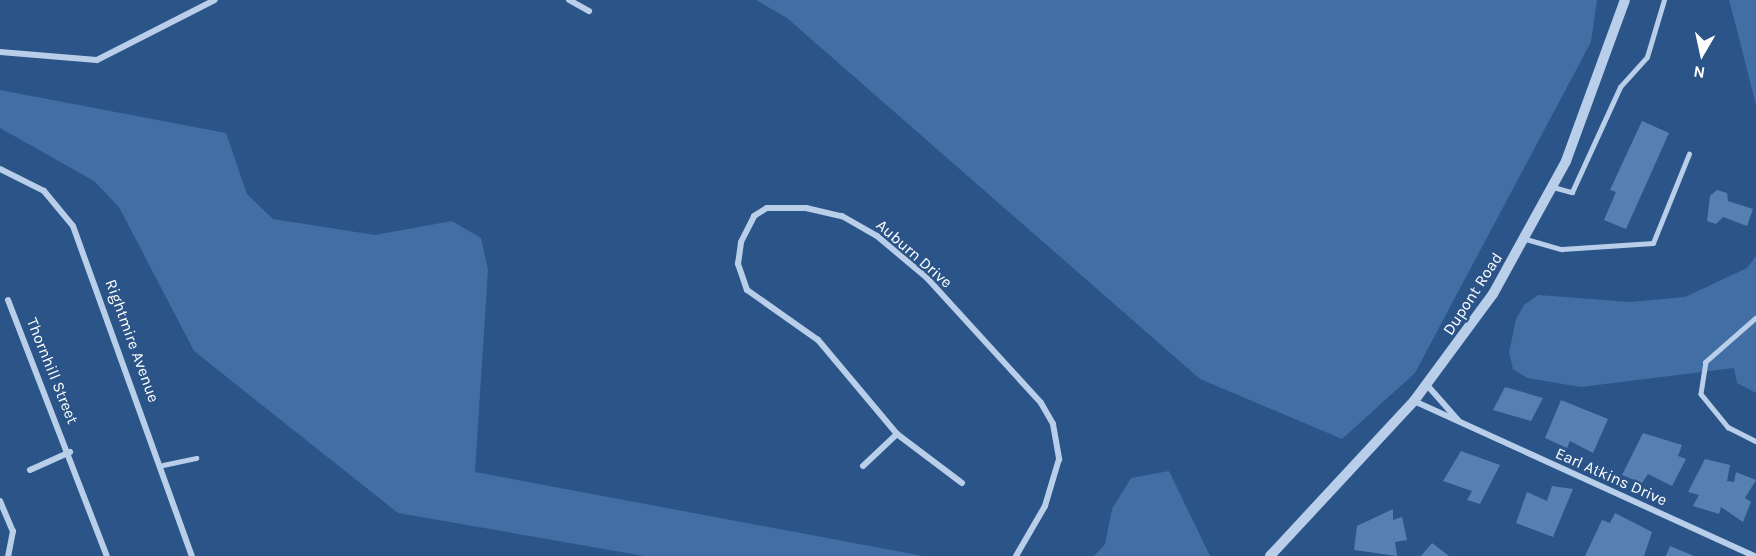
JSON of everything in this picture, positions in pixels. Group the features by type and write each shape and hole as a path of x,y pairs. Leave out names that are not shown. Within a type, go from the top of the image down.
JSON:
{"street":[{"path":"0,52 97,60 215,0"},
{"path":"569,0 589,11"},
{"name":"Dupont Road","path":"1270,556 1427,385 1526,239 1553,186 1598,83 1625,0"},
{"name":"Rightmire Avenue","path":"0,169 44,191 73,226 163,465 192,556"},
{"name":"Auburn Drive","path":"962,483 897,434 818,340 741,280 741,242 754,216 766,208 806,208 842,216 877,236 927,278 1041,403 1053,423 1059,459 1045,506 1016,556"},
{"name":"Thornhill Street","path":"8,300 70,452 107,556"},
{"name":"Earl Atkins Drive","path":"1427,385 1458,420"},
{"name":"Earl Atkins Drive","path":"1414,401 1754,556"},
{"path":"863,466 897,434"},
{"path":"30,470 70,452"},
{"path":"0,501 14,531 9,556"}],"lane":[{"path":"1553,186 1572,192 1620,87 1647,57 1664,0"},
{"path":"1526,239 1562,249 1653,243 1689,154"},
{"path":"1756,318 1706,362 1701,394 1728,427 1756,441"},
{"path":"163,465 196,458"}],"shaded area":[{"path":"756,0 1597,0 1591,42 1415,373 1342,439 1200,379 787,18"},
{"path":"1729,0 1756,0 1756,105 1730,3"},
{"path":"0,90 226,133 247,194 273,219 375,235 452,221 481,238 488,270 475,472 923,556 644,556 398,513 194,351 119,207 94,181 0,128"},
{"path":"1756,256 1756,393 1737,383 1734,368 1581,387 1527,378 1513,369 1509,353 1516,319 1524,305 1538,295 1630,302 1685,297 1747,268"},
{"path":"1169,471 1210,556 1094,556 1105,544 1112,509 1131,478"}],"building":[{"path":"1642,121 1669,133 1626,229 1604,220 1616,192 1610,190"},
{"path":"1717,190 1727,193 1728,201 1753,209 1747,226 1723,217 1716,224 1707,221 1710,196"},
{"path":"1505,387 1543,398 1531,421 1493,410"},
{"path":"1561,400 1608,419 1593,453 1570,441 1567,448 1545,438"},
{"path":"1643,433 1682,445 1678,456 1686,459 1672,486 1648,474 1642,483 1622,475"},
{"path":"1461,451 1500,465 1480,504 1467,500 1472,491 1443,481"},
{"path":"1705,459 1730,465 1727,481 1734,482 1736,472 1756,480 1745,498 1751,502 1743,522 1721,507 1719,514 1693,506 1699,495 1688,492"},
{"path":"1552,486 1573,489 1553,537 1516,523 1527,492 1547,501"},
{"path":"1393,509 1393,520 1402,517 1407,540 1395,542 1397,556 1354,550 1357,526"},
{"path":"1615,513 1652,532 1644,556 1585,556 1602,520 1610,523"},
{"path":"1432,543 1449,556 1421,556"},
{"path":"1670,546 1694,556 1666,556"}]}
